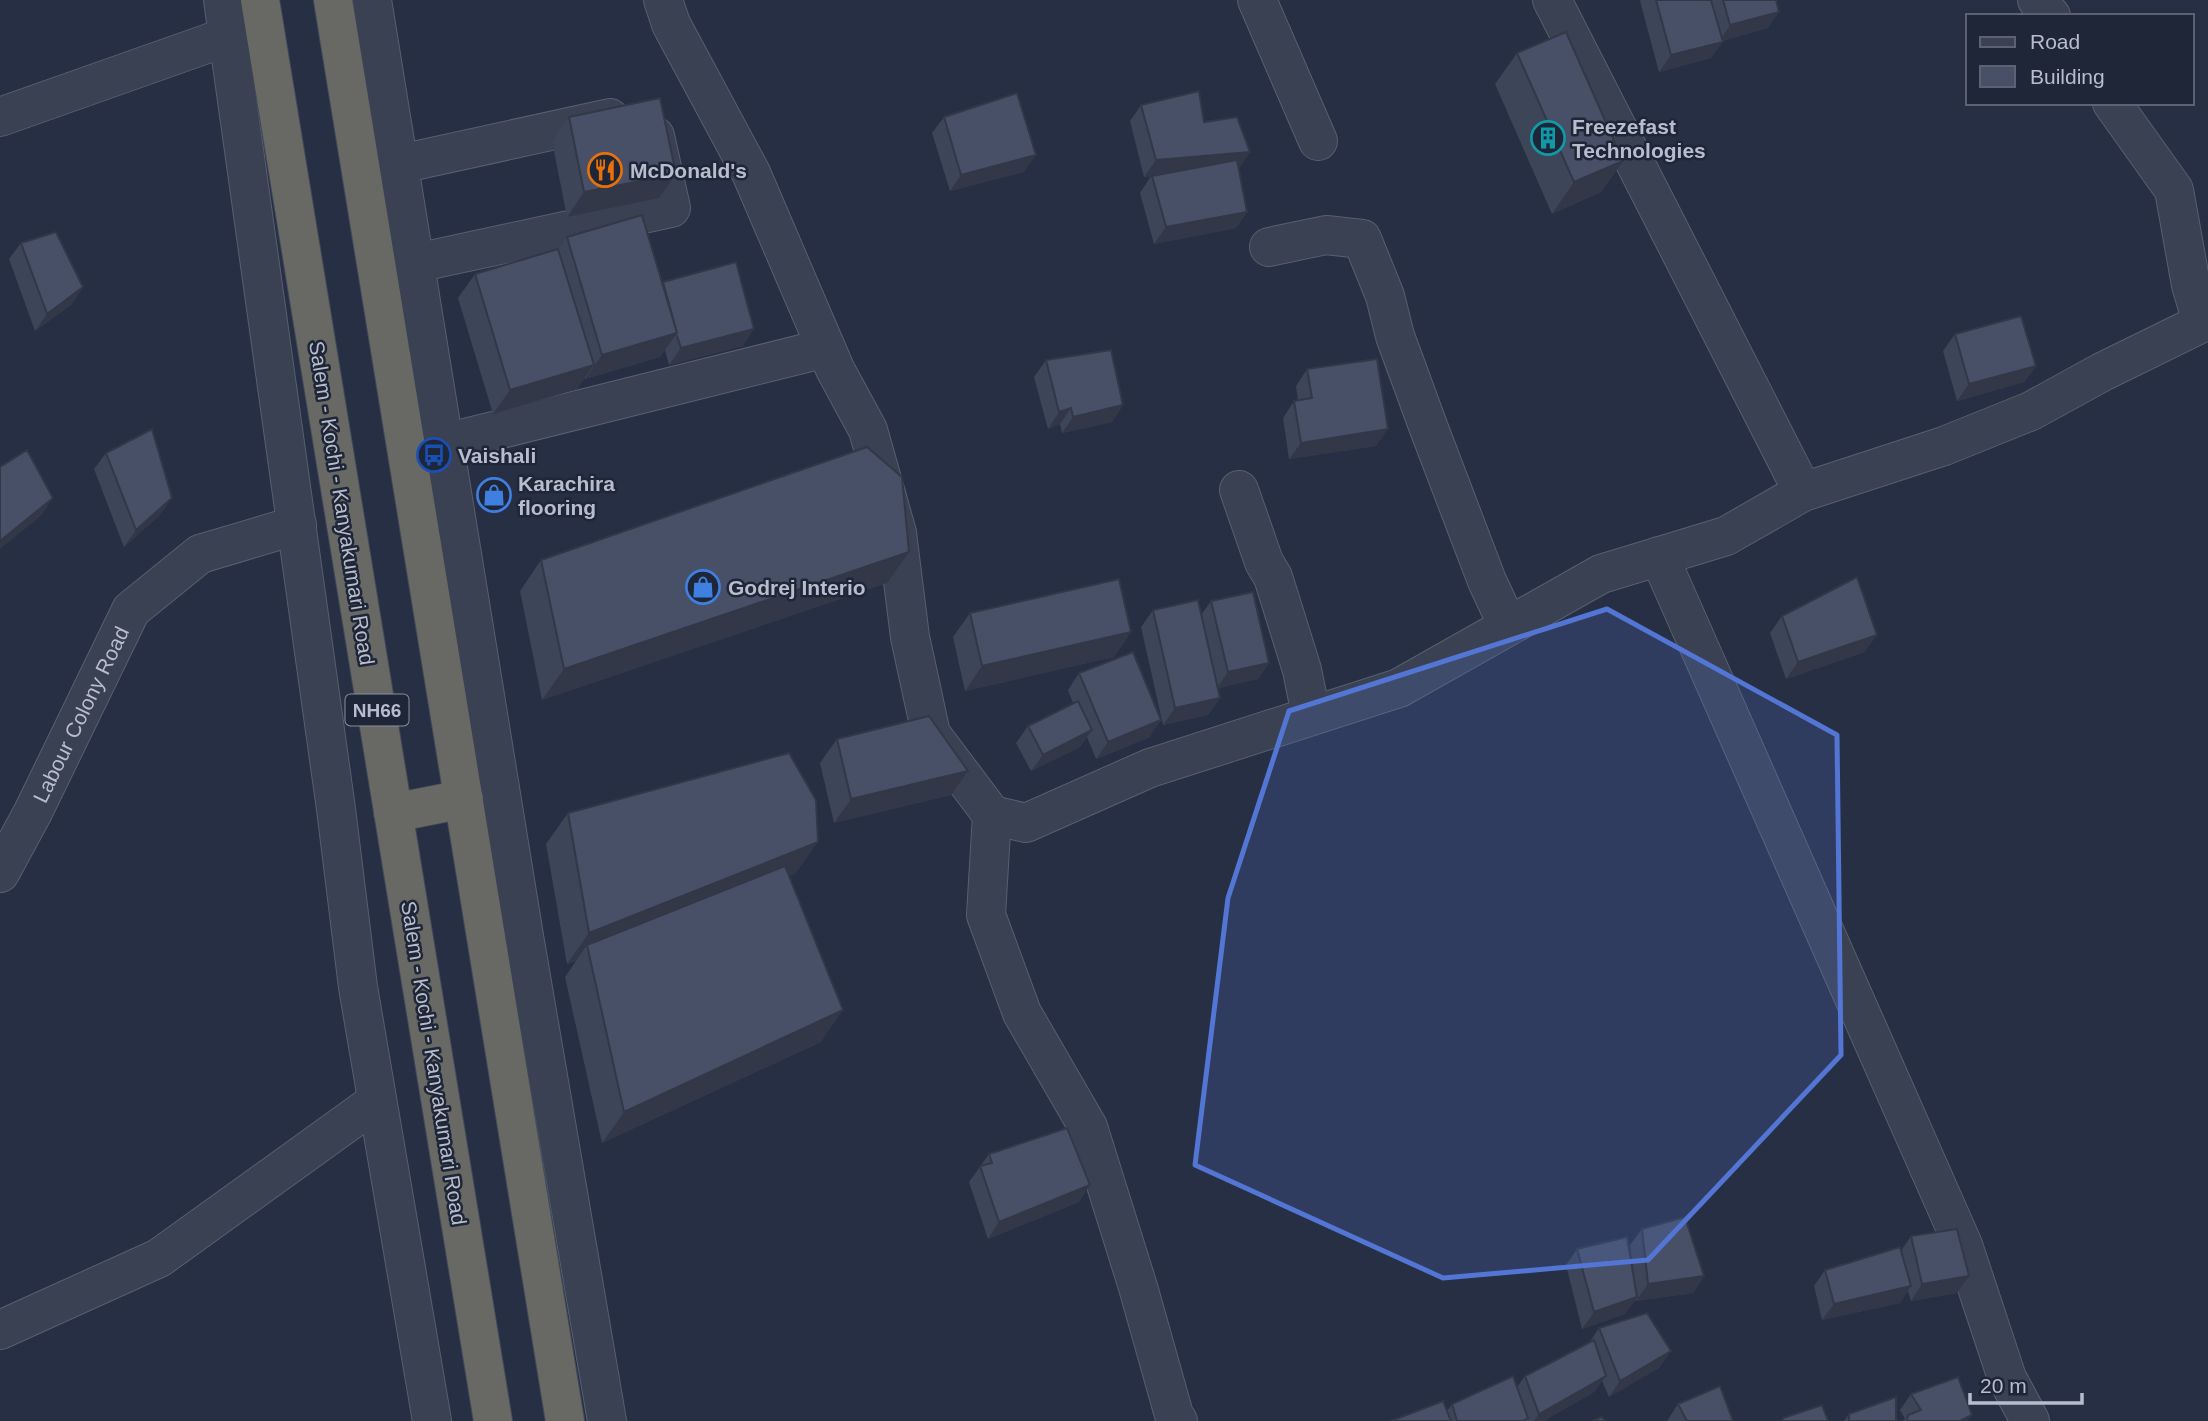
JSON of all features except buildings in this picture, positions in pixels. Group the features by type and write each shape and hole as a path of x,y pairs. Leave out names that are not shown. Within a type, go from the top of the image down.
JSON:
{"highway":[{"name":"Salem - Kochi - Kanyakumari Road","path":"260,0 492,1421"},
{"path":"333,0 565,1421"},
{"path":"393,813 464,799"}],"street":[{"path":"372,0 524,936 607,1421"},
{"path":"663,0 671,24 751,173 826,348 868,430 897,533 910,637 931,734 992,815 1026,823 1150,768 1399,688 1601,574 1726,536 1803,492 1944,446 2031,411 2205,321 2190,285 2174,190 2113,105"},
{"path":"1257,0 1318,141"},
{"path":"1552,0 1803,492"},
{"path":"2037,0 2049,14"},
{"path":"0,117 226,18 358,986 432,1421"},
{"path":"400,164 649,110 671,208 416,263"},
{"path":"1269,247 1326,235 1362,239 1385,296 1395,337 1428,426 1487,581 1508,626"},
{"path":"445,443 826,348"},
{"path":"1239,490 1264,562 1273,577 1302,670 1311,715"},
{"name":"Labour Colony Road","path":"0,873 33,812 131,610 200,554 297,525"},
{"path":"1659,556 1963,1245 2007,1378 2030,1421"},
{"path":"992,815 986,915 1022,1013 1088,1127 1178,1421"},
{"path":"0,1330 159,1258 377,1101"}],"highlighted area":[{"path":"1607,609 1837,735 1841,1055 1648,1260 1443,1278 1195,1165 1228,898 1289,711"}],"place":[{"name":"Freezefast Technologies","path":"1548,138"},
{"name":"McDonald's","path":"605,170"},
{"name":"Vaishali","path":"434,455"},
{"name":"Karachira flooring","path":"494,495"},
{"name":"Godrej Interio","path":"703,587"}]}
